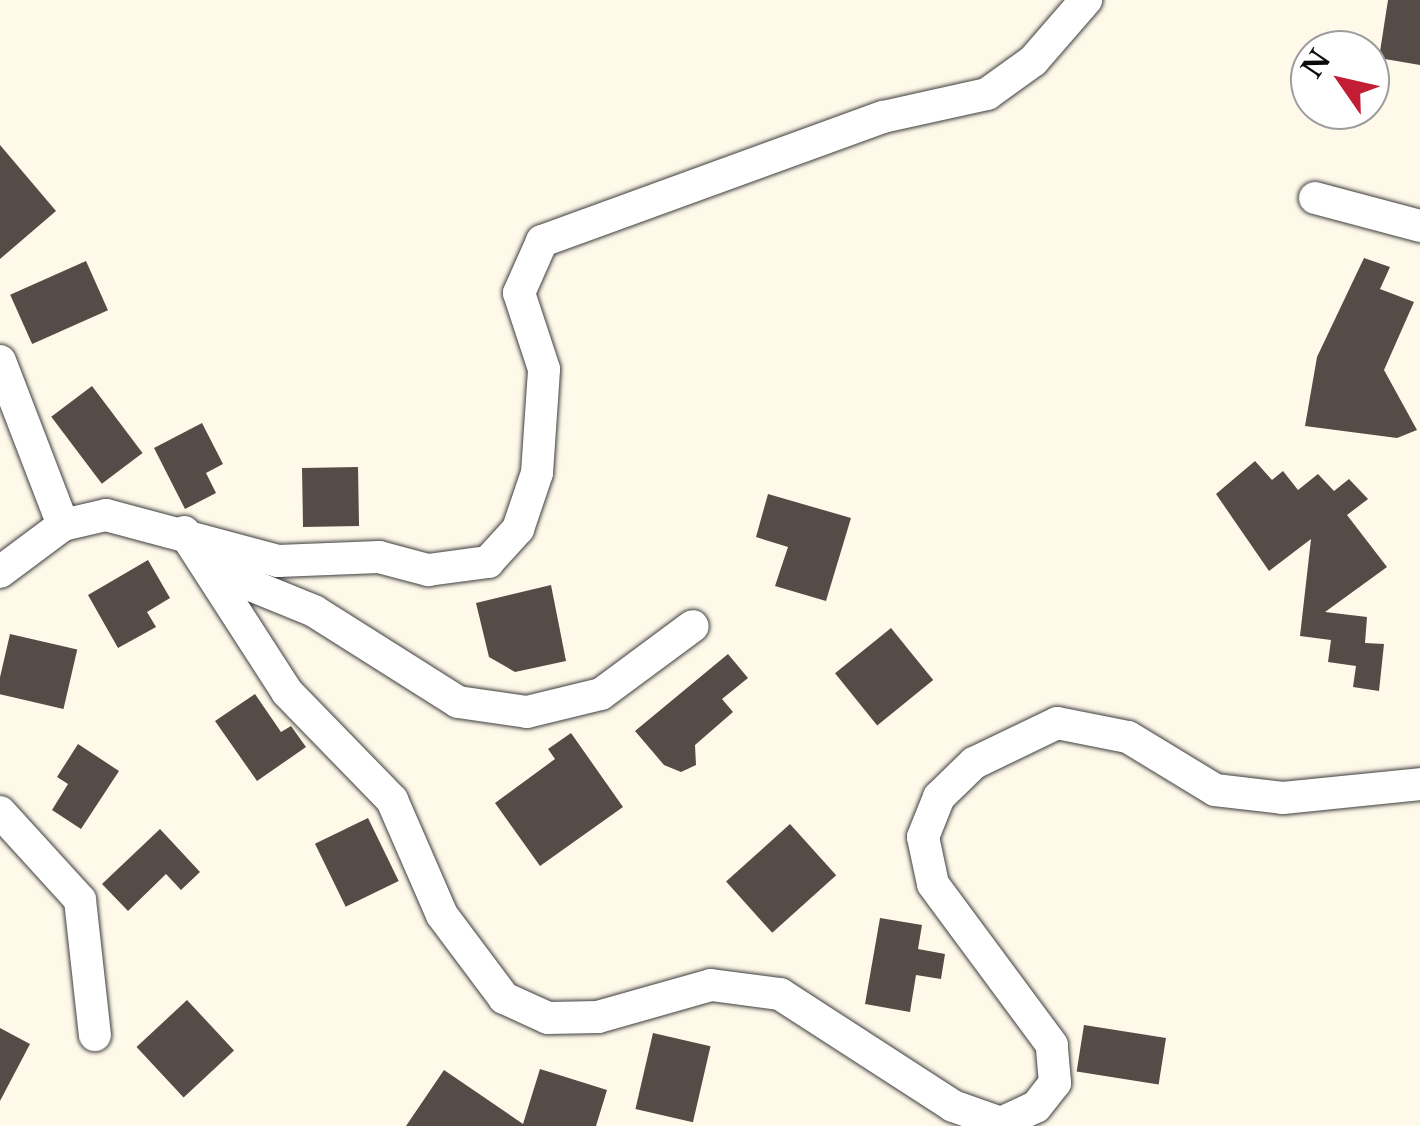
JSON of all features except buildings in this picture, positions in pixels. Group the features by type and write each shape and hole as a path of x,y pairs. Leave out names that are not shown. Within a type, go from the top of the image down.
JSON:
{"street":[{"path":"0,572 62,525 106,515 184,532 278,561 378,556 428,570 488,562 518,529 537,473 544,369 519,293 542,241 884,117 987,94 1033,61 1086,0"},
{"path":"1315,198 1420,226"},
{"path":"0,361 62,525"},
{"path":"184,532 216,571 287,692 392,800 442,915 504,998 548,1018 598,1017 711,985 780,994 953,1106 1001,1123 1036,1107 1055,1083 1052,1045 933,884 923,837 939,797 974,763 1057,723 1128,737 1216,790 1283,798 1420,784"},
{"path":"216,571 314,611 458,702 527,712 600,694 693,626"},
{"path":"0,812 80,900 95,1035"}]}
